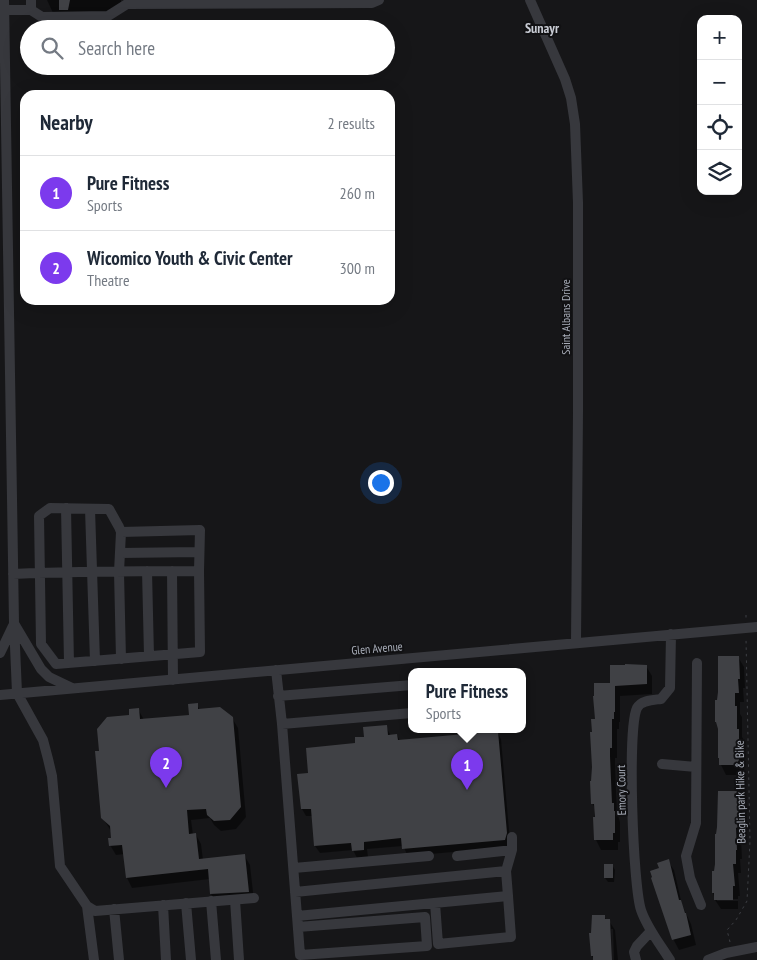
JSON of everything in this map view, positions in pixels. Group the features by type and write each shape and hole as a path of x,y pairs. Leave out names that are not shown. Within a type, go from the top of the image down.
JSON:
{"street":[{"path":"254,898 95,911 87,906 60,866 52,776 48,759 43,740 17,693 3,86 4,5 31,5 42,17 108,16 127,4 333,4 372,3 379,0"},
{"name":"Saint Albans Drive","path":"530,0 565,79 571,98 575,124 578,203 576,642"},
{"path":"121,532 200,530 200,652 121,659 56,664 41,644 39,516 50,508 110,509 121,532 119,572 121,659"},
{"path":"66,508 69,663"},
{"path":"90,509 95,661"},
{"path":"120,553 199,552"},
{"path":"147,571 149,656"},
{"path":"172,571 173,680"},
{"path":"14,574 199,571"},
{"path":"0,653 14,623"},
{"path":"14,623 41,669 49,677 73,689"},
{"name":"Glen Avenue","path":"0,695 757,627"},
{"name":"Emory Court","path":"670,960 651,932 641,910 637,894 632,768 633,729 638,706 641,703 661,700 666,696 670,688 671,634"},
{"path":"696,663 696,823 686,856 690,878 701,905"},
{"path":"276,670 300,955 428,946 425,917 298,927"},
{"path":"278,696 408,685"},
{"path":"282,724 408,713"},
{"path":"662,764 696,767"},
{"path":"435,903 438,944 512,937 506,872 512,850 512,837"},
{"path":"457,856 512,850"},
{"path":"294,868 429,856"},
{"path":"295,892 506,872"},
{"path":"297,916 508,896"},
{"path":"234,900 239,960"},
{"path":"211,902 216,960"},
{"path":"186,903 191,960"},
{"path":"162,905 166,960"},
{"path":"87,906 94,960"},
{"path":"114,909 119,960"},
{"path":"636,960 634,952 637,946 651,932"},
{"path":"708,960 735,951 757,947"}],"path":[{"name":"Beaglin park Hike & Bike","path":"735,951 729,941 727,930 736,920 747,901 750,841 746,614"}],"building":[{"path":"59,0 70,0 68,10 59,10"},
{"path":"718,656 739,656 739,693 735,693 735,706 737,706 737,729 739,729 739,765 719,765 718,729 715,722 715,700 717,700 718,692"},
{"path":"610,665 647,665 647,684 615,686 615,712 614,719 612,719 612,748 610,748 610,756 615,833 613,833 613,840 594,840 593,817 595,817 594,804 591,804 590,781 592,767 590,732 592,732 591,719 595,719 594,683 610,683"},
{"path":"198,703 198,709 220,707 233,717 241,807 230,820 214,821 207,815 206,809 187,810 189,834 196,833 199,859 245,854 249,892 210,894 208,869 126,878 122,845 109,846 108,838 111,838 110,826 101,818 95,751 99,751 97,729 107,717 129,715 129,709 139,708 140,719 189,715 188,704"},
{"path":"387,725 388,735 397,734 398,740 476,733 498,733 507,833 505,840 402,849 401,838 364,842 364,850 352,851 351,843 314,846 311,809 301,809 297,774 308,773 306,748 355,743 355,737 364,737 363,727"},
{"path":"718,791 738,791 739,814 738,827 736,828 736,864 733,864 735,886 733,886 733,900 714,900 714,893 712,893"},
{"path":"669,859 679,900 681,900 686,913 691,935 672,940 650,871 659,868 657,863"},
{"path":"604,864 613,864 613,878 604,878"},
{"path":"592,915 605,915 605,919 610,919 612,960 593,960 593,956 591,956 589,933 591,933"}],"place":[{"name":"Wicomico Youth & Civic Center","path":"166,788"},
{"name":"Pure Fitness","path":"467,790"}],"district":[{"name":"Sunayr","path":"542,28"}]}
